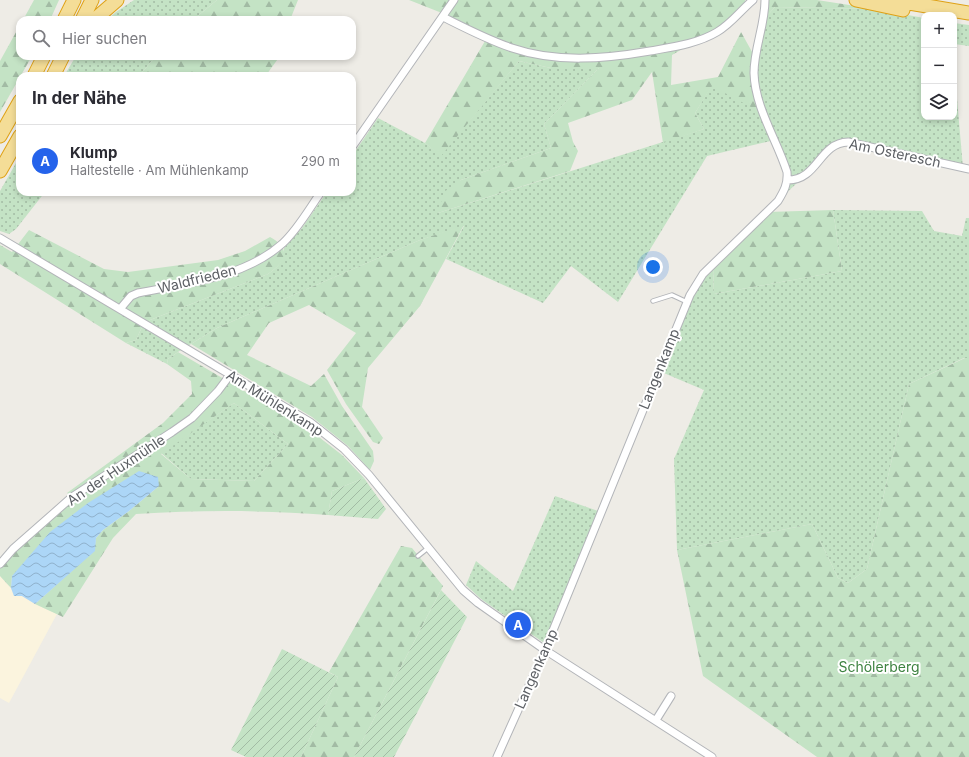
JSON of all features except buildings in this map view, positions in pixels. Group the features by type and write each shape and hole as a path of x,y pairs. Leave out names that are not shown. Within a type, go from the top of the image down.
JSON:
{"highway":[{"path":"66,16 74,0"},
{"path":"84,16 92,0"},
{"path":"99,16 117,0"},
{"path":"856,0 921,13"},
{"path":"891,0 969,13"},
{"path":"957,18 969,20"},
{"path":"36,72 42,60"},
{"path":"55,72 61,60"},
{"path":"0,136 16,108"},
{"path":"0,171 16,143"}],"street":[{"path":"356,141 454,0"},
{"path":"443,17 484,38 513,49 543,56 578,59 623,56 694,42 720,30 753,0"},
{"path":"765,0 764,19 754,72 755,84 764,114 787,172 788,180"},
{"name":"Am Osteresch","path":"788,180 800,178 806,175 833,146 840,142 848,142 969,169"},
{"name":"Langenkamp","path":"497,757 545,650 687,302 702,274 778,201 786,187 788,180"},
{"name":"Waldfrieden","path":"120,309 131,296 138,293 230,272 267,255 283,242 298,226 318,196"},
{"name":"Am Mühlenkamp","path":"0,238 310,422 344,449 369,475 463,590 478,604 545,650 712,757"},
{"name":"An der Huxmühle","path":"0,564 13,549 72,497 192,418 218,391 230,375"},
{"path":"656,720 671,696"}],"lane":[{"path":"653,301 672,295 687,302"},
{"path":"418,556 428,548"}],"shaded area":[{"path":"0,576 11,588 14,596 22,596 57,614 9,703 0,698"}],"green space":[{"path":"34,0 59,0 52,16 25,16"},
{"path":"134,0 217,0 198,16 112,16"},
{"path":"217,0 298,0 292,16 198,16"},
{"path":"409,0 745,0 746,5 732,20 672,55 671,85 718,77 741,32 756,59 754,72 764,114 712,86 695,113 704,129 663,143 652,72 632,100 568,123 573,142 578,151 570,171 438,213 444,192 461,180 551,148 544,124 599,68 551,68 519,61 441,156 425,143 488,36 457,19"},
{"path":"768,0 817,0 875,9 775,7 764,19"},
{"path":"775,7 875,9 921,17 921,120 957,120 957,99 963,168 840,142 778,201 788,180 775,140 707,156 618,302 571,266 543,303 446,259 464,226 420,240 217,328 168,359 167,364 126,343 136,340 141,329 150,320 268,274 275,269 282,260 284,248 302,228 324,196 356,196 356,150 378,118 425,143 441,155 519,61 551,68 599,68 544,124 551,148 461,180 438,213 704,129 695,113 712,85 755,84 764,19"},
{"path":"957,23 969,25 969,46 957,44"},
{"path":"16,32 16,60 30,60 23,72 16,72 16,84 0,112 0,61"},
{"path":"74,60 153,60 142,72 66,72"},
{"path":"153,60 277,60 268,72 142,72"},
{"path":"16,163 16,196 42,196 16,229 9,234 0,231 0,191"},
{"path":"833,210 922,211 934,231 962,236 966,218 969,218 969,358 964,358 909,384 867,569 848,583 838,578 812,524 677,550 674,459 704,390 659,371 690,295 713,264 714,294 842,271"},
{"path":"833,210 842,271 714,294 713,264 767,212"},
{"path":"464,225 420,306 368,368 362,407 383,438 379,444 373,442 346,404 327,370 356,333 309,305 269,323 247,355 311,386 324,374 342,406 373,451 374,461 370,470 348,446 312,417 191,344 217,328 420,240"},
{"path":"29,230 104,269 128,272 218,260 245,251 270,237 282,246 284,256 279,265 268,274 150,320 141,329 136,340 126,343 0,264 0,245 12,252"},
{"path":"178,352 306,427 342,455 364,478 332,491 328,515 232,511 136,514 113,538 63,617 35,604 94,551 96,538 103,530 159,486 12,576 11,588 0,576 0,564 72,497 67,493 163,423 192,394 191,381 167,364 168,359","holes":["234,403 288,444 254,481 191,479 161,454"]},
{"name":"Schölerberg","path":"965,358 969,358 969,757 817,757 703,676 677,550 812,524 838,578 848,583 867,569 909,384"},
{"path":"234,403 288,444 254,481 191,479 161,453"},
{"path":"364,478 386,509 378,519 328,515 332,491"},
{"path":"555,496 601,512 547,645 481,599 466,585 476,561 513,591"},
{"path":"401,546 412,548 443,586 354,757 301,757 338,677 329,672"},
{"path":"441,590 467,617 394,757 354,757"},
{"path":"282,649 338,677 301,757 246,757 231,750"}],"water":[{"path":"139,471 158,477 159,486 103,530 96,538 95,551 35,604 22,596 14,596 11,588 12,576 50,532 88,503"}],"place":[{"name":"Klump","path":"518,625"}]}
